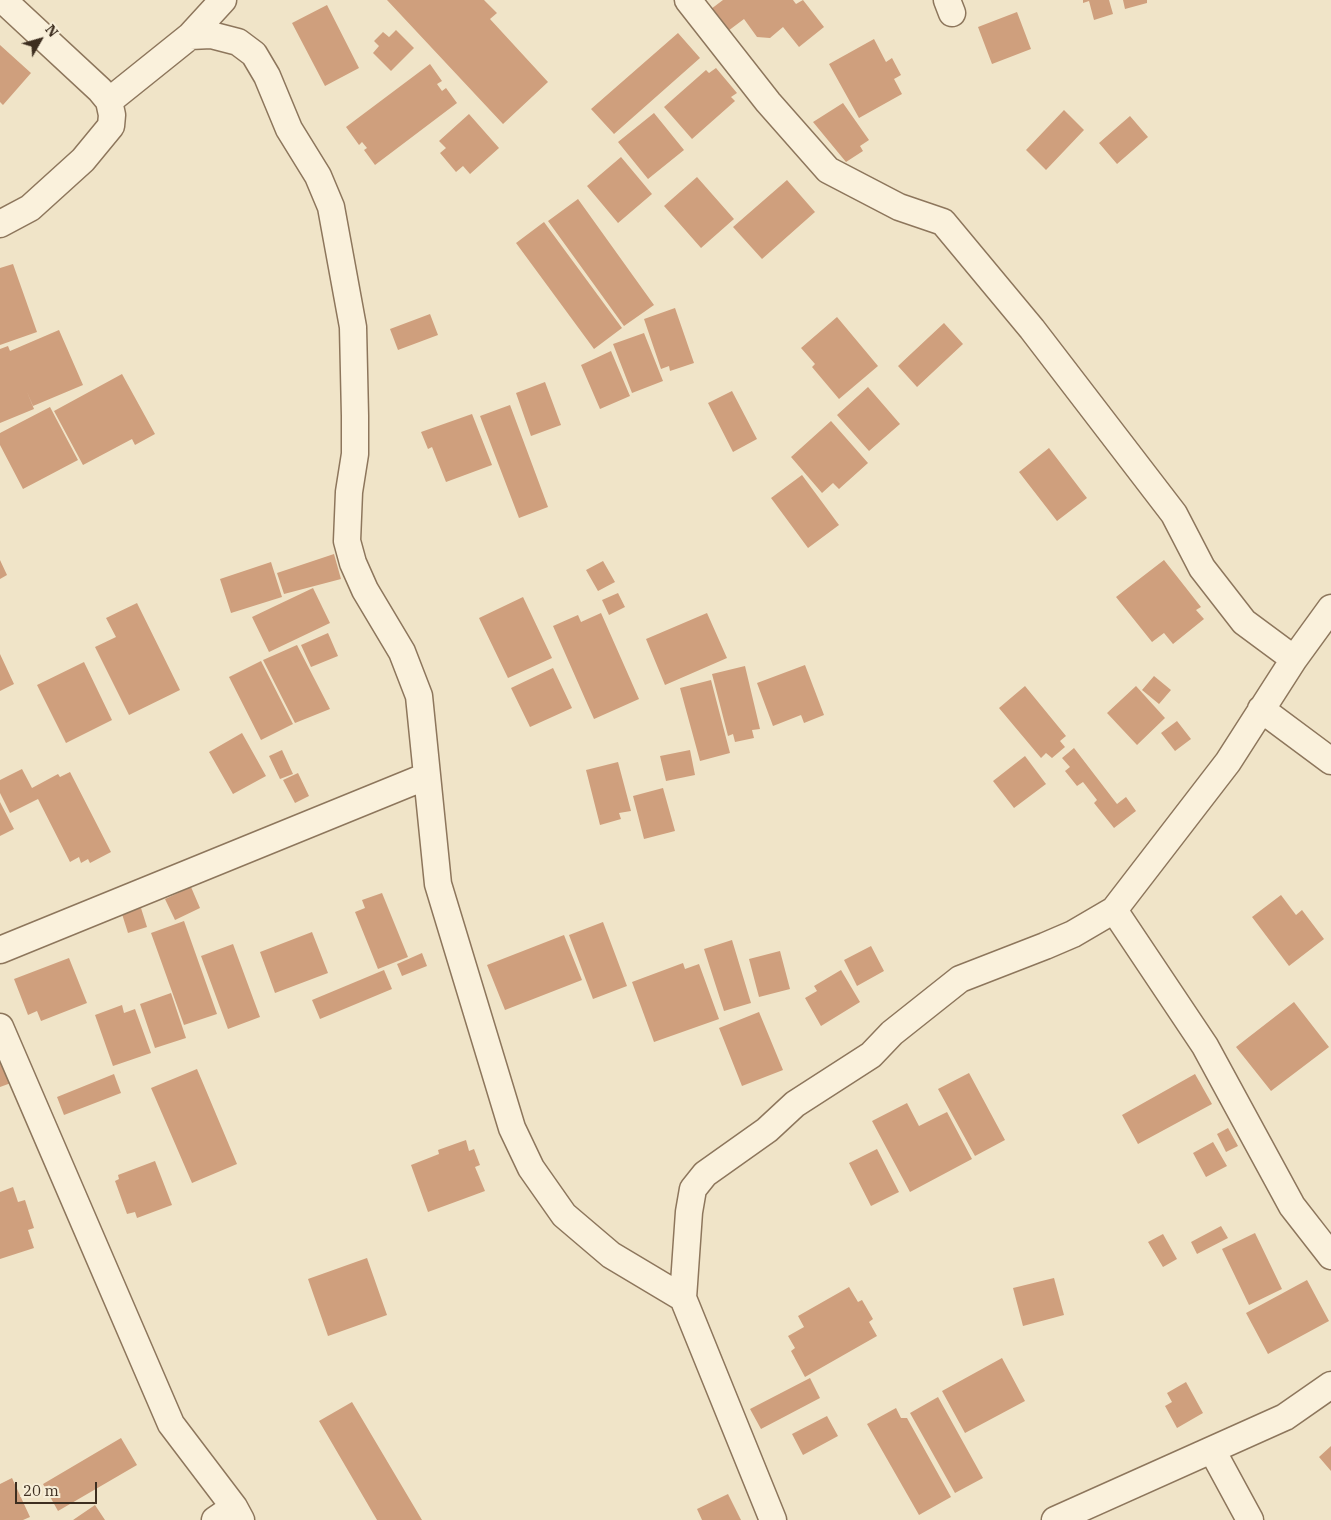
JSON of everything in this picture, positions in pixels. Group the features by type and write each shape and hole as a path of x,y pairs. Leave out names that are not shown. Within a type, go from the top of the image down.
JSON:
{"street":[{"path":"0,224 30,208 83,160 111,126 112,115 109,101 100,90 3,0"},
{"path":"109,101 190,36 223,0"},
{"path":"688,0 768,102 828,170 899,207 943,222 1032,329 1174,514 1202,568 1244,622 1294,659"},
{"path":"190,36 211,35 238,42 254,54 267,76 289,129 318,176 331,208 353,326 354,454 349,492 347,541 353,563 365,590 402,652 419,696 438,884 512,1128 531,1168 564,1215 611,1255 683,1298"},
{"path":"773,1520 683,1298 689,1212 693,1189 705,1174 767,1130 796,1104 871,1055 892,1033 960,979 1073,934 1114,910 1228,762 1294,659 1331,608"},
{"path":"1261,709 1331,761"},
{"path":"0,950 427,776"},
{"path":"1114,910 1205,1046 1292,1206 1331,1256"},
{"path":"0,1027 171,1424 230,1516"},
{"path":"1055,1520 1285,1417 1331,1385"},
{"path":"1212,1450 1250,1520"}],"building":[{"path":"387,0 484,0 497,13 490,19 548,82 503,124"},
{"path":"723,0 793,0 796,4 803,0 824,27 799,47 783,27 770,38 757,37 744,19 728,31 711,9"},
{"path":"1083,0 1109,0 1113,14 1094,20 1089,1 1083,3"},
{"path":"1123,0 1147,0 1147,3 1125,9"},
{"path":"327,5 359,68 325,86 292,23"},
{"path":"1017,12 1031,49 992,64 978,27"},
{"path":"396,30 414,48 391,71 373,53 379,46 374,41 383,32 389,37"},
{"path":"678,33 700,58 614,134 591,109"},
{"path":"874,39 886,62 892,58 901,75 894,79 902,94 859,118 829,64"},
{"path":"0,45 31,73 3,105 0,102"},
{"path":"430,64 442,81 437,84 442,91 446,88 457,103 375,165 364,150 367,148 362,142 359,145 346,127"},
{"path":"716,68 737,93 731,97 735,101 692,139 664,107 706,70 709,73"},
{"path":"843,103 869,140 860,146 863,151 846,162 813,122"},
{"path":"1064,110 1084,130 1046,170 1026,150"},
{"path":"654,113 684,150 648,179 618,142"},
{"path":"469,114 499,148 470,174 463,166 456,172 440,153 446,148 439,141"},
{"path":"1130,116 1148,137 1117,164 1099,143"},
{"path":"621,157 652,194 618,223 587,186"},
{"path":"697,177 734,219 701,248 664,206"},
{"path":"787,180 815,212 762,259 733,227"},
{"path":"578,199 654,305 624,326 548,221"},
{"path":"544,222 622,328 594,349 516,243"},
{"path":"13,264 37,332 0,345 0,268"},
{"path":"675,308 694,363 670,371 669,366 661,369 644,319"},
{"path":"430,314 438,335 398,350 390,329"},
{"path":"837,317 878,366 839,399 812,367 815,364 801,348"},
{"path":"944,323 963,344 917,387 898,366"},
{"path":"59,330 83,385 33,406 27,392 34,409 0,423 0,349 8,346 10,351"},
{"path":"644,333 663,381 632,393 613,344"},
{"path":"611,351 630,396 600,409 581,365"},
{"path":"122,374 155,434 135,445 132,439 83,465 54,411"},
{"path":"545,382 561,425 531,436 516,393"},
{"path":"868,387 900,424 869,451 837,415"},
{"path":"732,391 757,439 733,452 708,403"},
{"path":"510,405 548,507 519,518 480,416"},
{"path":"50,407 78,460 23,489 0,445 0,433"},
{"path":"472,414 492,465 446,482 432,447 428,449 421,432"},
{"path":"831,421 868,463 839,489 833,483 822,493 791,457"},
{"path":"1049,448 1087,498 1057,521 1019,472"},
{"path":"802,475 839,525 808,548 771,498"},
{"path":"334,554 341,579 284,594 277,573"},
{"path":"0,560 7,575 0,579"},
{"path":"1164,560 1201,607 1196,610 1204,619 1173,644 1164,633 1152,642 1116,597"},
{"path":"603,561 615,582 598,591 586,570"},
{"path":"271,562 282,597 231,613 220,579"},
{"path":"313,588 330,623 269,652 252,617"},
{"path":"618,593 625,607 609,615 602,600"},
{"path":"523,597 552,658 508,678 479,618"},
{"path":"137,603 180,690 129,715 95,647 116,637 106,618"},
{"path":"601,613 639,699 594,719 553,626 578,615 581,622"},
{"path":"707,613 727,658 665,685 646,639"},
{"path":"328,633 338,656 311,667 301,645"},
{"path":"297,645 330,709 295,723 263,660"},
{"path":"0,654 14,684 0,691"},
{"path":"261,661 293,724 261,740 229,677"},
{"path":"84,662 112,720 66,743 37,685"},
{"path":"805,665 824,715 804,723 801,715 773,726 757,683"},
{"path":"745,666 760,729 752,730 754,738 735,742 733,734 728,736 712,674"},
{"path":"553,668 572,708 530,727 511,688"},
{"path":"1154,676 1171,690 1159,704 1142,690"},
{"path":"711,680 730,753 700,761 680,688"},
{"path":"1025,686 1066,736 1060,741 1065,747 1052,758 1046,753 1041,758 999,708"},
{"path":"1136,686 1165,718 1137,745 1107,713"},
{"path":"1177,721 1191,739 1175,751 1161,733"},
{"path":"242,733 266,776 233,794 209,752"},
{"path":"1074,748 1117,804 1126,797 1136,811 1114,828 1094,803 1097,800 1083,782 1077,786 1065,771 1070,767 1062,758"},
{"path":"282,750 293,774 280,779 269,756"},
{"path":"690,750 695,775 666,781 660,756"},
{"path":"1025,756 1046,784 1014,808 993,781"},
{"path":"618,762 631,811 619,813 621,819 600,825 586,770"},
{"path":"22,769 32,788 58,774 60,777 70,772 111,852 90,863 88,859 81,863 79,857 70,862 38,799 10,813 0,793 0,780"},
{"path":"298,773 309,796 295,803 283,780"},
{"path":"663,788 675,831 644,839 633,796"},
{"path":"0,802 14,829 0,836"},
{"path":"191,887 200,908 175,920 165,899"},
{"path":"382,893 408,957 378,969 355,912 365,908 362,900"},
{"path":"1281,895 1296,915 1302,910 1324,939 1289,966 1252,917"},
{"path":"141,908 147,927 128,933 122,914"},
{"path":"184,921 217,1014 184,1025 151,933"},
{"path":"603,922 627,986 593,999 569,935"},
{"path":"312,932 328,973 275,993 260,952"},
{"path":"564,935 582,980 505,1010 487,965"},
{"path":"732,940 751,1003 724,1011 704,949"},
{"path":"233,944 260,1017 228,1029 201,956"},
{"path":"871,946 884,971 857,986 844,960"},
{"path":"780,951 790,989 759,997 749,959"},
{"path":"422,953 427,966 402,976 397,964"},
{"path":"69,958 87,1003 41,1021 37,1011 28,1015 14,979"},
{"path":"683,963 685,969 699,964 719,1019 654,1042 632,982"},
{"path":"384,970 392,989 320,1019 312,1000"},
{"path":"841,970 860,1002 821,1026 805,998 817,991 814,986"},
{"path":"171,993 186,1038 155,1048 140,1004"},
{"path":"1294,1002 1329,1047 1271,1091 1236,1047"},
{"path":"122,1005 124,1013 135,1009 151,1053 113,1066 95,1015"},
{"path":"759,1012 783,1070 742,1086 719,1028"},
{"path":"3,1061 11,1083 0,1087 0,1062"},
{"path":"197,1069 237,1164 192,1183 151,1088"},
{"path":"969,1073 1005,1140 975,1156 938,1089"},
{"path":"114,1074 121,1093 64,1115 57,1097"},
{"path":"1195,1074 1212,1104 1138,1144 1122,1115"},
{"path":"907,1103 919,1126 947,1112 972,1159 910,1192 872,1121"},
{"path":"1228,1128 1238,1146 1226,1152 1217,1134"},
{"path":"466,1140 469,1151 474,1149 480,1165 475,1167 485,1191 428,1212 411,1165 439,1154 438,1150"},
{"path":"1213,1142 1227,1166 1206,1177 1193,1153"},
{"path":"877,1149 899,1192 871,1206 849,1163"},
{"path":"155,1161 172,1205 137,1218 135,1212 127,1214 115,1181 119,1179 118,1175"},
{"path":"13,1187 18,1202 25,1200 34,1228 28,1230 34,1248 0,1259 0,1192"},
{"path":"1221,1226 1228,1238 1197,1254 1191,1242"},
{"path":"1255,1233 1282,1289 1249,1305 1222,1249"},
{"path":"1163,1234 1177,1259 1163,1267 1148,1242"},
{"path":"367,1258 387,1315 328,1336 308,1279"},
{"path":"1054,1278 1064,1315 1023,1326 1013,1288"},
{"path":"1307,1280 1329,1321 1268,1354 1246,1313"},
{"path":"849,1287 858,1302 862,1300 873,1319 869,1322 877,1336 805,1377 791,1351 795,1348 788,1336 804,1327 798,1316"},
{"path":"1002,1358 1025,1401 965,1433 942,1391"},
{"path":"810,1378 820,1398 761,1429 750,1409"},
{"path":"1186,1382 1203,1413 1177,1428 1165,1406 1172,1402 1167,1393"},
{"path":"938,1397 983,1478 955,1493 910,1413"},
{"path":"352,1402 422,1520 377,1520 319,1421"},
{"path":"896,1408 901,1418 907,1418 951,1497 919,1515 867,1424"},
{"path":"827,1416 838,1436 803,1455 792,1434"},
{"path":"121,1438 137,1465 58,1511 43,1484"},
{"path":"1331,1446 1331,1471 1319,1457"},
{"path":"12,1478 30,1517 23,1520 0,1520 0,1484"},
{"path":"728,1494 741,1520 702,1520 697,1509"},
{"path":"95,1505 105,1520 73,1520"}]}
